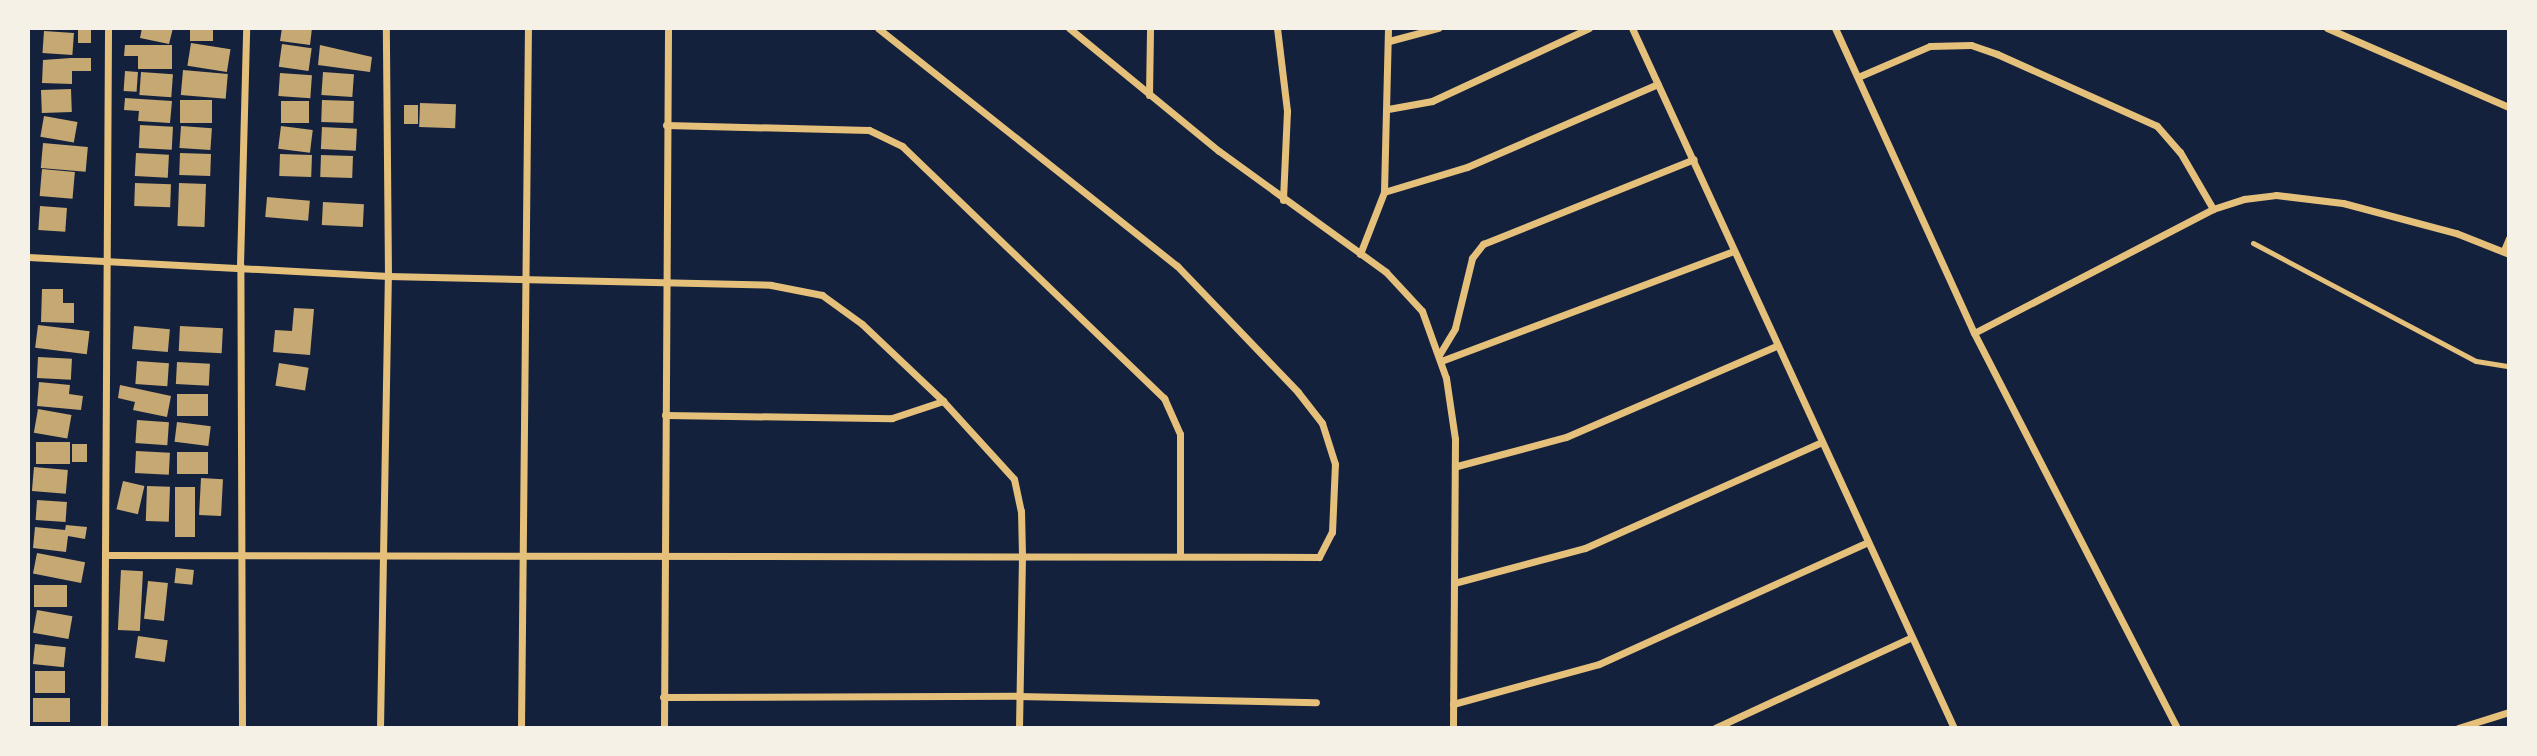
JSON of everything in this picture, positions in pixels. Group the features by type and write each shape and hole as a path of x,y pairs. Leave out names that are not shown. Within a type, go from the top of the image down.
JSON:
{"street":[{"path":"104,728 108,28"},
{"path":"242,728 240,265 246,28"},
{"path":"380,728 388,276 386,28"},
{"path":"521,728 528,28"},
{"path":"664,728 662,556 668,28"},
{"path":"106,555 522,558 1180,553 1292,560 1318,556 1332,532 1335,464 1322,423 1298,391 1227,313 1124,221 878,28"},
{"path":"1069,28 1149,95 1283,200 1386,272 1422,311 1440,358 1457,466 1453,728"},
{"path":"1149,95 1150,28"},
{"path":"1277,28 1287,111 1283,200"},
{"path":"1360,254 1384,192 1388,28"},
{"path":"1389,41 1438,28"},
{"path":"1388,109 1432,101 1589,28"},
{"path":"1632,28 1694,159 1820,443 1954,728"},
{"path":"1835,28 1974,333 2177,728"},
{"path":"2327,28 2509,107"},
{"path":"1858,77 1939,45 1971,45 1997,54 2157,126 2180,152 2213,209"},
{"path":"1384,192 1467,167 1658,83"},
{"path":"666,125 869,131 886,136 909,152 1164,398 1180,434 1180,553"},
{"path":"1440,358 1455,328 1472,258 1483,244 1694,159"},
{"path":"1974,333 2213,209 2276,195 2307,197 2456,233 2507,252 2509,238"},
{"path":"1440,358 1733,251"},
{"path":"28,257 240,265 388,276 771,285 822,295 862,324 943,401 1014,479 1021,511 1022,556 1018,728"},
{"path":"1457,466 1566,437 1776,346"},
{"path":"665,415 892,418 943,401"},
{"path":"1454,583 1543,563 1598,544 1820,443"},
{"path":"1453,704 1550,681 1599,664 1866,543"},
{"path":"1715,728 1910,638"},
{"path":"663,697 1018,696 1315,702"},
{"path":"2458,728 2509,712"}],"lane":[{"path":"2253,243 2476,361 2509,366"}],"building":[{"path":"78,28 91,28 91,43 78,43"},
{"path":"142,28 173,28 169,44 140,38"},
{"path":"190,28 213,28 213,41 190,41"},
{"path":"282,28 312,28 310,45 280,41"},
{"path":"44,31 74,33 72,55 42,53"},
{"path":"191,43 231,49 227,72 187,66"},
{"path":"282,44 312,48 309,71 279,67"},
{"path":"125,45 172,45 172,69 138,69 138,56 124,56"},
{"path":"320,45 372,57 370,72 318,65"},
{"path":"91,58 91,71 72,71 72,84 42,83 43,60"},
{"path":"183,70 228,74 226,99 181,95"},
{"path":"125,71 138,72 137,92 124,91"},
{"path":"141,72 173,74 171,97 139,95"},
{"path":"323,72 354,74 352,97 321,95"},
{"path":"280,73 312,75 310,98 278,96"},
{"path":"71,89 72,112 42,113 41,90"},
{"path":"125,98 172,101 170,123 138,121 139,111 124,110"},
{"path":"180,100 212,100 212,123 180,123"},
{"path":"322,100 354,101 353,123 321,122"},
{"path":"281,101 309,101 309,123 281,123"},
{"path":"420,103 456,104 455,128 419,127"},
{"path":"404,105 418,105 418,124 404,124"},
{"path":"44,116 77,122 74,143 40,137"},
{"path":"140,125 173,127 172,150 139,148"},
{"path":"181,126 212,128 210,150 179,148"},
{"path":"281,126 313,130 310,153 278,149"},
{"path":"322,127 357,129 356,151 321,149"},
{"path":"43,143 88,147 86,172 41,168"},
{"path":"136,153 169,155 168,178 135,176"},
{"path":"180,153 211,154 210,176 179,175"},
{"path":"280,154 312,155 311,177 279,176"},
{"path":"321,155 353,156 352,178 320,177"},
{"path":"42,169 75,172 73,199 40,196"},
{"path":"135,183 171,184 170,207 134,206"},
{"path":"179,183 206,184 204,227 177,226"},
{"path":"267,197 310,201 308,221 265,217"},
{"path":"323,202 364,204 363,227 322,225"},
{"path":"40,206 67,208 65,232 38,230"},
{"path":"42,289 63,289 63,303 74,303 74,323 41,322"},
{"path":"294,308 314,309 310,355 273,352 275,330 292,331"},
{"path":"38,325 90,331 87,354 35,348"},
{"path":"134,326 170,329 168,352 132,349"},
{"path":"180,326 223,328 222,353 179,351"},
{"path":"38,357 72,359 71,380 37,378"},
{"path":"137,361 169,363 167,386 135,384"},
{"path":"177,362 210,364 209,386 176,384"},
{"path":"279,363 309,368 305,390 275,386"},
{"path":"39,382 70,385 69,394 83,396 81,410 37,406"},
{"path":"120,385 171,396 167,417 133,410 135,402 118,398"},
{"path":"177,394 208,394 208,416 177,416"},
{"path":"38,409 71,415 67,439 34,433"},
{"path":"137,420 169,422 167,445 135,443"},
{"path":"177,422 211,426 208,446 175,442"},
{"path":"36,442 70,442 70,464 36,464"},
{"path":"72,444 87,444 87,462 72,462"},
{"path":"136,451 170,453 169,475 135,473"},
{"path":"177,452 208,452 208,474 177,474"},
{"path":"34,467 68,470 66,494 32,491"},
{"path":"201,478 223,479 221,516 199,515"},
{"path":"123,481 144,486 138,514 116,509"},
{"path":"147,486 170,487 169,522 146,521"},
{"path":"175,487 195,487 195,537 175,537"},
{"path":"37,500 67,502 66,522 36,520"},
{"path":"66,525 87,527 85,539 68,536 66,552 33,548 35,527 65,530"},
{"path":"37,553 85,562 81,583 33,574"},
{"path":"176,568 194,570 192,585 174,583"},
{"path":"121,570 143,571 140,631 118,630"},
{"path":"148,581 168,583 164,621 144,619"},
{"path":"34,585 67,585 67,607 34,607"},
{"path":"37,610 72,616 68,639 33,633"},
{"path":"138,636 168,640 165,662 135,658"},
{"path":"35,644 66,647 64,667 33,664"},
{"path":"35,671 65,671 65,693 35,693"},
{"path":"33,698 70,698 70,722 33,722"}]}
